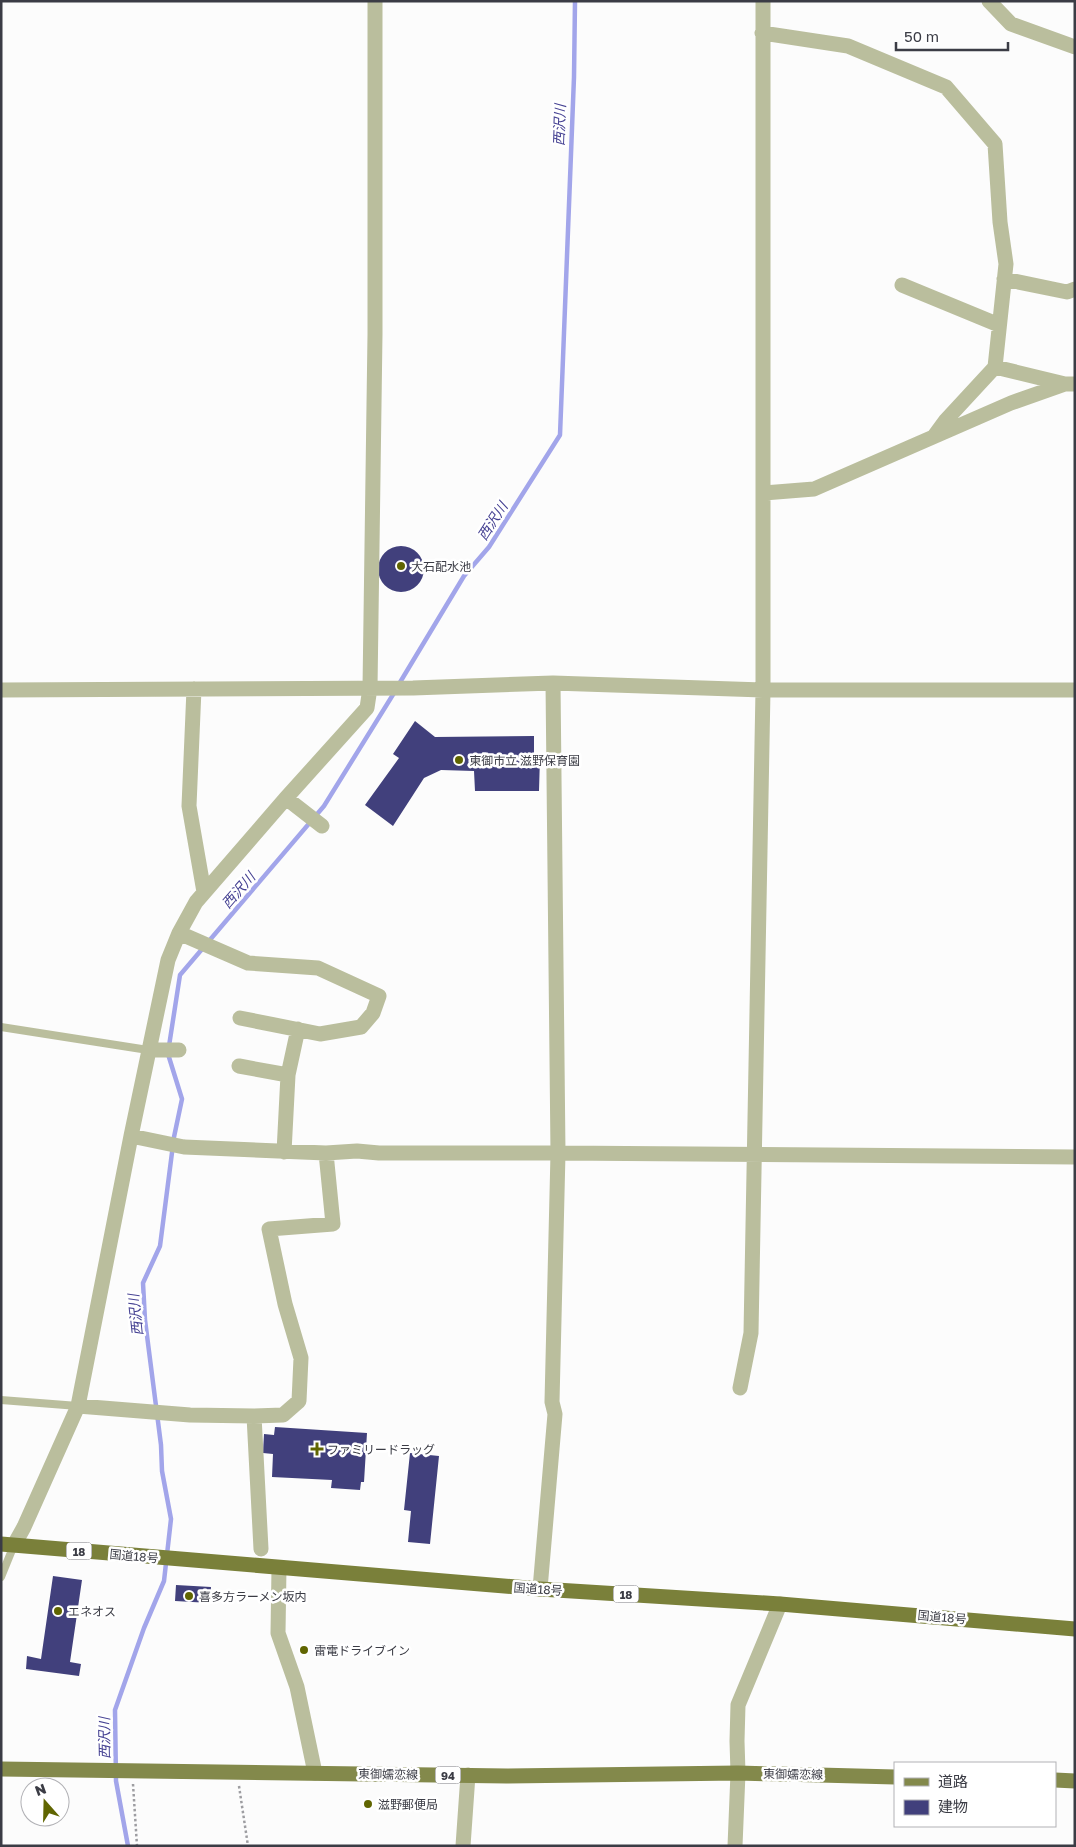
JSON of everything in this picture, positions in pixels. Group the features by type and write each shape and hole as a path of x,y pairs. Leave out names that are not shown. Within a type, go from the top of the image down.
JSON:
{"highway":[{"name":"国道18号","path":"8,1544 540,1589 780,1604 1075,1629"}],"main road":[{"name":"東御嬬恋線","path":"1,1769 468,1776 738,1773 894,1777"},
{"path":"1056,1780 1075,1781"}],"street":[{"path":"8,1544 24,1527 78,1406 130,1136 153,1050 168,960 179,933 196,902 204,892 367,708 377,688 376,1"},
{"path":"740,1388 751,1333 763,690 763,1"},
{"path":"990,1 1011,24 1075,47"},
{"path":"762,32 848,46 946,87 995,144 1000,222 1006,264 995,367 946,420 935,435"},
{"path":"1004,279 1067,292 1075,289"},
{"path":"902,285 1000,325"},
{"path":"995,367 1070,384"},
{"path":"764,493 814,489 1011,403 1070,384"},
{"path":"540,1589 555,1414 552,1402 558,1153 553,682"},
{"path":"1,690 413,688 553,682 763,690 1075,690"},
{"path":"194,689 189,806 204,892"},
{"path":"286,798 322,826"},
{"path":"179,933 248,962 318,968 379,996 373,1013 361,1027 320,1034 240,1018"},
{"path":"284,1152 288,1075 298,1030"},
{"path":"153,1050 179,1050"},
{"path":"238,1066 288,1075"},
{"path":"130,1136 183,1146 326,1153 357,1151 379,1153 1075,1157"},
{"path":"78,1406 190,1415 254,1416 283,1415 299,1401 301,1358 285,1304 269,1229 333,1224 326,1153"},
{"path":"254,1416 260,1549"},
{"path":"279,1568 278,1633 297,1687 315,1773"},
{"path":"735,1846 738,1705 780,1604"},
{"path":"463,1846 468,1776"}],"lane":[{"path":"1,1027 153,1050"},
{"path":"1,1400 78,1406"},
{"path":"1,1577 8,1544"}],"path":[{"path":"132,1770 137,1846"},
{"path":"237,1772 248,1846"}],"building":[{"name":"大石配水池","path":"406,546 418,552 423,560 423,578 418,586 410,591 396,592 384,586 379,578 378,564 384,552 392,547"},
{"path":"415,721 435,737 534,736 534,756 540,757 539,791 475,791 474,771 441,770 424,778 393,826 365,805 399,758 393,754"},
{"path":"275,1427 367,1433 364,1482 361,1482 360,1490 331,1488 332,1480 272,1477 273,1454 263,1453 264,1434 274,1435"},
{"path":"410,1453 439,1456 430,1544 408,1542 411,1511 404,1510"},
{"path":"53,1576 82,1580 70,1662 81,1664 79,1676 26,1669 27,1656 41,1659"},
{"path":"176,1585 211,1587 210,1603 175,1601"}],"waterway":[{"name":"西沢川","path":"399,684 464,576 489,547 560,435 574,77 575,1"},
{"name":"西沢川","path":"169,1046 180,975 324,806 394,693"},
{"name":"西沢川","path":"128,1846 116,1781 115,1710 144,1628 164,1581 171,1519 162,1471 161,1445 145,1320 143,1283 160,1246 174,1137 182,1099 168,1054"}],"place":[{"name":"大石配水池","path":"401,566"},
{"name":"東御市立 滋野保育園","path":"459,760"},
{"name":"ファミリードラッグ","path":"317,1449"},
{"name":"喜多方ラーメン坂内","path":"189,1596"},
{"name":"エネオス","path":"58,1611"},
{"name":"雷電ドライブイン","path":"304,1650"},
{"name":"滋野郵便局","path":"368,1804"}]}
